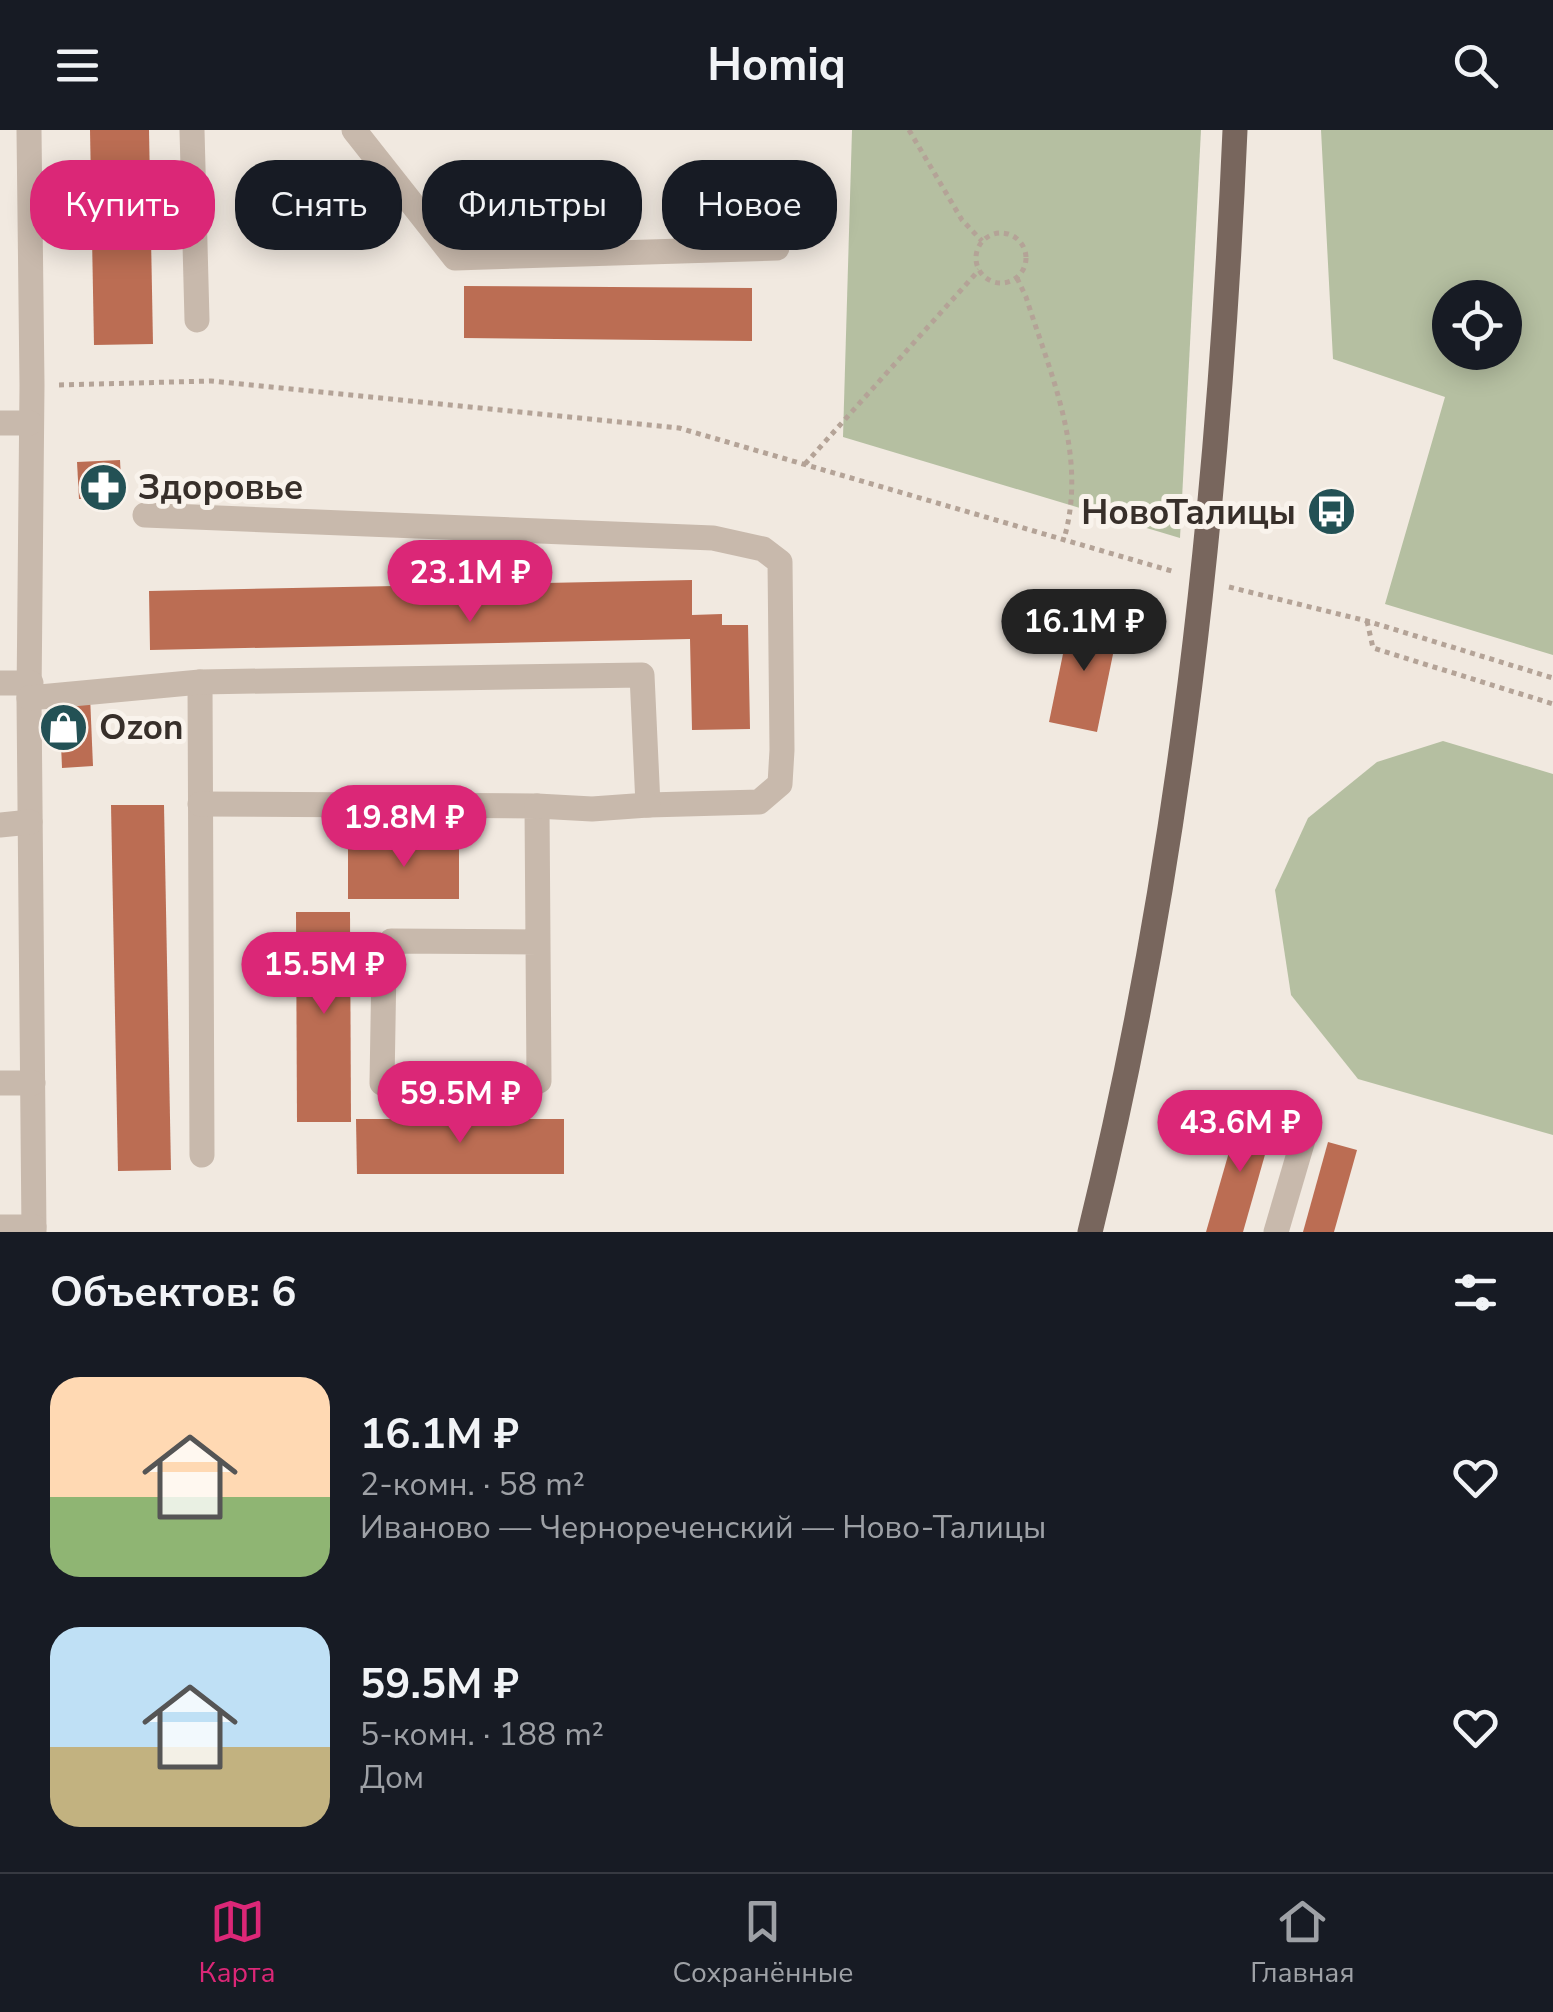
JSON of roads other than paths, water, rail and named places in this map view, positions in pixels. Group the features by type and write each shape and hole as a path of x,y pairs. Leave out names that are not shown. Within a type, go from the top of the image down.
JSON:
{"main road":[{"path":"1090,1232 1112,1144 1177,787 1204,580 1231,234 1235,130"}],"street":[{"path":"0,1227 34,1230 29,130"},
{"path":"192,130 197,320"},
{"path":"354,130 456,258 713,250"},
{"path":"0,423 30,423"},
{"path":"145,514 713,538 763,549 780,562 780,784 759,802 592,809 200,804"},
{"path":"0,683 30,690 200,682 642,676 648,806"},
{"path":"200,682 202,1155"},
{"path":"537,806 538,942 539,1080 382,1083 384,966 391,941 538,942"},
{"path":"0,825 30,822"},
{"path":"0,1083 33,1083"},
{"path":"1276,1232 1303,1140"}],"place":[{"name":"Здоровье","path":"103,487"},
{"name":"НовоТалицы","path":"1331,512"},
{"name":"Ozon","path":"64,727"}]}
